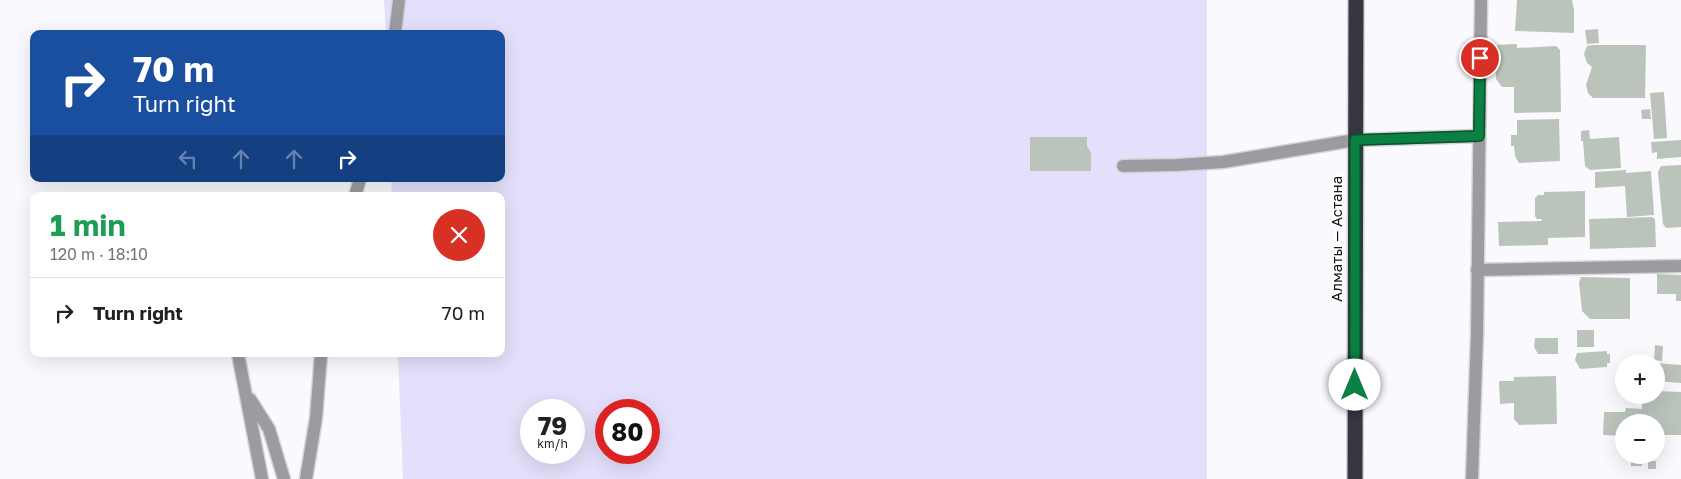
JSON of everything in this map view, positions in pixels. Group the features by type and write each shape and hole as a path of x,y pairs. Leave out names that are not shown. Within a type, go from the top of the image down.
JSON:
{"highway":[{"name":"Алматы — Астана","path":"1355,479 1356,0"}],"street":[{"path":"395,30 399,0"},
{"path":"1472,479 1482,0"},
{"path":"1123,166 1177,166 1223,162 1355,140 1479,136"},
{"path":"1477,270 1681,266"},
{"path":"239,357 262,479"},
{"path":"306,479 316,418 321,357"},
{"path":"246,393 269,429 284,479"}],"shaded area":[{"path":"384,0 1207,0 1207,479 403,479 398,357 505,357 505,192 392,192 391,182 505,182 505,30 386,30"}],"building":[{"path":"1517,0 1572,0 1574,33 1515,31"},
{"path":"1598,29 1599,43 1587,44 1585,30"},
{"path":"1517,44 1517,48 1556,46 1560,50 1561,112 1514,113 1514,87 1502,87 1496,79 1495,45"},
{"path":"1646,45 1645,98 1593,98 1588,93 1586,85 1592,67 1587,63 1584,54 1587,46"},
{"path":"1664,92 1667,138 1654,139 1650,93"},
{"path":"1650,109 1651,119 1642,119 1641,110"},
{"path":"1559,119 1560,161 1519,163 1515,156 1514,146 1511,146 1511,135 1517,135 1517,120"},
{"path":"1589,130 1590,139 1619,137 1621,168 1590,170 1585,166 1581,131"},
{"path":"1030,137 1087,137 1087,146 1091,153 1091,171 1030,171"},
{"path":"1681,140 1681,157 1657,159 1657,152 1652,153 1651,142"},
{"path":"1681,165 1681,227 1666,228 1663,224 1658,172 1661,166"},
{"path":"1626,170 1626,173 1651,171 1654,215 1627,217 1625,186 1595,188 1595,172"},
{"path":"1585,191 1585,237 1548,238 1548,245 1499,246 1498,222 1541,221 1542,219 1537,219 1535,216 1535,198 1538,195 1544,195 1544,192"},
{"path":"1652,217 1655,219 1656,247 1590,249 1589,219"},
{"path":"1657,274 1681,275 1681,301 1676,301 1676,294 1657,294"},
{"path":"1581,277 1630,278 1630,319 1590,319 1582,311 1579,282"},
{"path":"1577,330 1594,330 1594,347 1577,347"},
{"path":"1535,338 1558,338 1558,354 1538,354 1534,347"},
{"path":"1655,345 1663,346 1662,354 1654,354"},
{"path":"1607,351 1607,354 1610,354 1610,363 1607,363 1607,367 1580,369 1575,360 1577,353"},
{"path":"1665,364 1681,365 1681,383 1665,382"},
{"path":"1556,376 1557,424 1519,425 1514,419 1514,403 1500,404 1499,381 1514,381 1514,377"},
{"path":"1665,391 1681,392 1681,435 1665,435 1665,414 1615,414 1615,436 1603,435 1604,412 1625,412 1626,408 1642,409 1642,404 1665,404"},
{"path":"1631,464 1642,464 1642,466 1631,466"},
{"path":"1648,464 1656,464 1656,469 1648,469"}],"route":[{"path":"1355,385 1355,140 1479,136 1480,58"}]}
